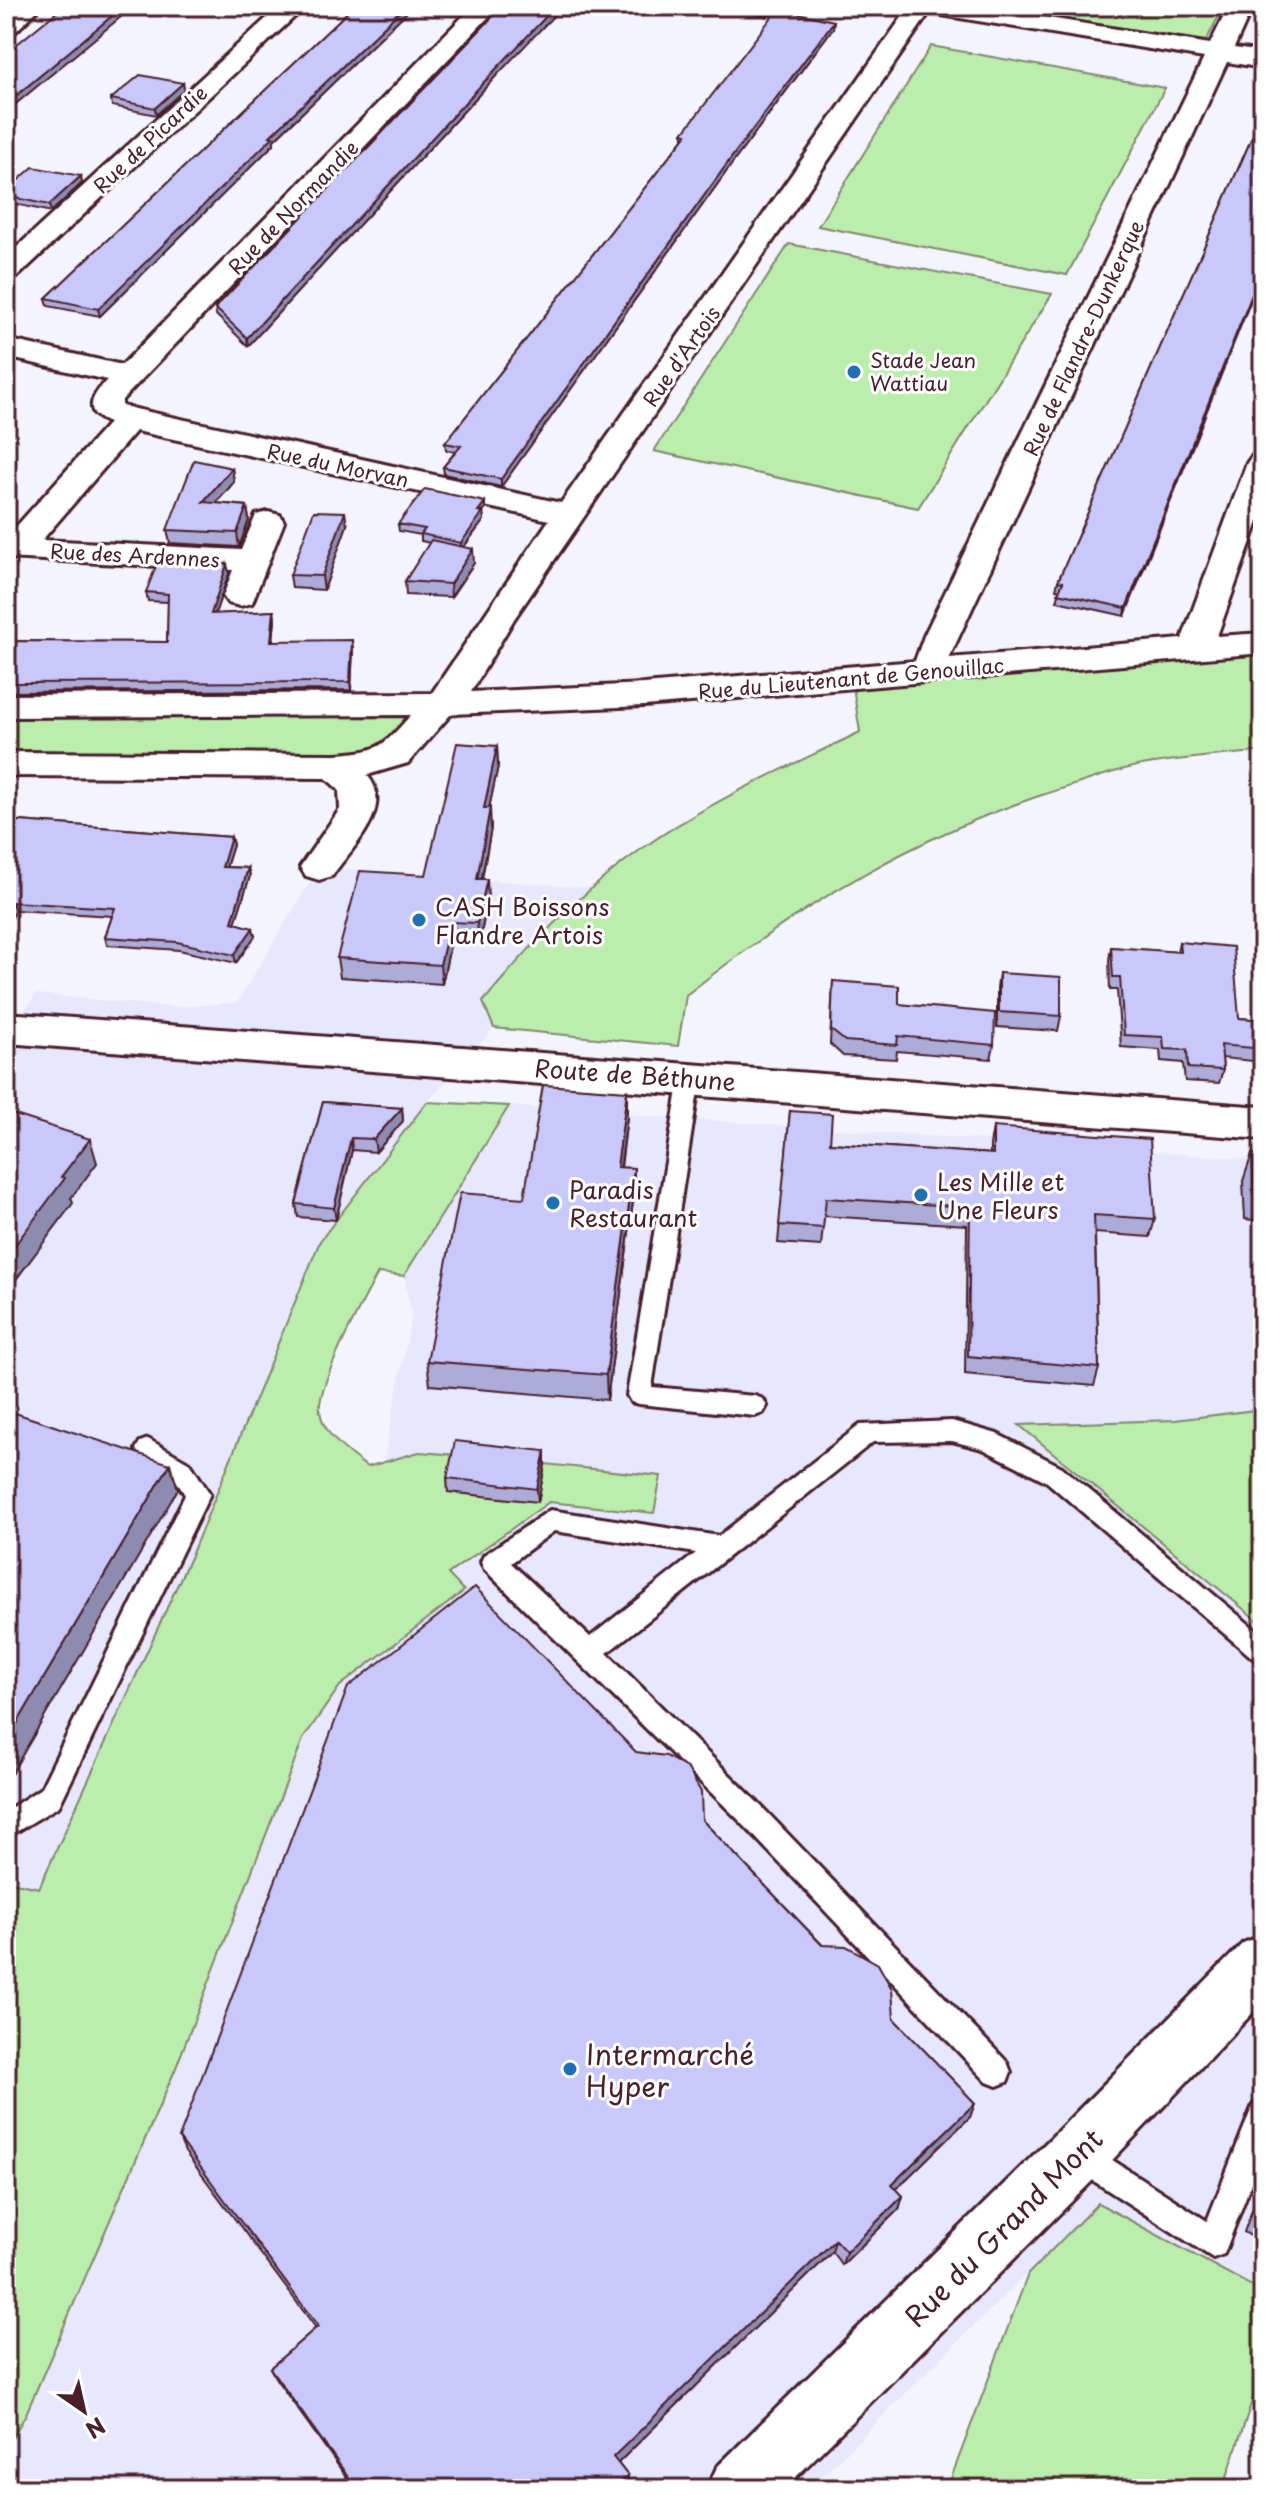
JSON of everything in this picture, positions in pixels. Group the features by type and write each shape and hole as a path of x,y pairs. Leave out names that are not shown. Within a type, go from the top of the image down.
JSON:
{"street":[{"path":"6,27 30,6"},
{"name":"Rue de Picardie","path":"6,272 294,6"},
{"name":"Rue de Normandie","path":"118,416 107,398 487,6"},
{"name":"Rue d'Artois","path":"438,704 461,680 497,619 922,6"},
{"path":"930,6 1263,60"},
{"name":"Rue de Flandre-Dunkerque","path":"933,671 932,658 941,636 1241,6"},
{"path":"6,348 129,376"},
{"name":"Rue du Morvan","path":"118,416 572,515"},
{"name":"Rue des Ardennes","path":"11,549 118,416"},
{"path":"1196,648 1263,463"},
{"path":"240,596 268,522"},
{"name":"Rue des Ardennes","path":"11,549 253,561"},
{"name":"Rue du Lieutenant de Genouillac","path":"6,706 438,704 644,695 1263,643"},
{"path":"6,764 336,766 375,763 395,755 438,704"},
{"path":"319,867 359,810 357,787 336,766"},
{"name":"Route de Béthune","path":"9,1028 1263,1123"},
{"name":"Rue du Grand Mont","path":"739,2489 1077,2154 1263,1962"}],"lane":[{"path":"690,1078 639,1395 755,1406"},
{"path":"589,1652 868,1432 952,1431 989,1441 1054,1474 1263,1651"},
{"path":"6,1826 50,1797 198,1494 182,1470 148,1449"},
{"path":"725,1547 550,1520 493,1562 589,1652 749,1812 997,2072"},
{"path":"1077,2154 1213,2243 1263,2115"}],"shaded area":[{"path":"319,867 591,888 513,966 483,1002 494,1028 427,1102 320,1240 193,1551 39,1888 6,1881 6,1037 36,994 171,1007 237,1003"},
{"path":"509,1106 1263,1160 1263,2292 1098,2203 809,2489 6,2489 6,2449 26,2414 175,2070 303,1739 340,1686 412,1314 404,1276"}],"green space":[{"path":"983,6 1224,6 1206,41"},
{"path":"931,46 1165,88 1067,275 818,226"},
{"name":"Stade Jean Wattiau","path":"789,244 1052,294 918,508 654,451"},
{"path":"1263,652 1263,751 1168,761 1119,770 1014,805 914,848 775,929 686,995 678,1046 494,1028 483,1002 557,921 618,866 719,801 860,732 853,687"},
{"path":"412,703 422,722 367,763 6,765 6,706"},
{"path":"427,1102 509,1106 404,1276 378,1273 326,1382 320,1411 326,1428 338,1443 367,1467 419,1452 457,1455 449,1492 538,1502 545,1464 661,1476 654,1513 549,1502 448,1574 464,1591 340,1686 303,1739 175,2070 26,2414 6,2449 6,1881 39,1888 193,1551 320,1241"},
{"path":"1263,1409 1263,1625 1019,1425 1175,1420"},
{"path":"1098,2203 1263,2292 1263,2367 1223,2489 947,2489 1028,2274"}],"building":[{"path":"64,6 124,6 6,104 6,53"},
{"path":"354,6 405,6 98,309 46,298"},
{"path":"503,6 556,6 247,338 215,308"},
{"path":"748,6 770,6 767,10"},
{"path":"778,9 834,21 734,154 501,479 443,467 461,446 445,443 687,134 683,133"},
{"path":"140,75 183,83 155,108 111,99"},
{"path":"1263,112 1263,267 1126,608 1058,593 1063,582 1058,581"},
{"path":"33,167 81,176 49,205 6,196 6,191"},
{"path":"194,460 232,468 203,502 247,506 237,533 167,530"},
{"path":"425,489 485,502 478,511 483,512 461,543 421,534 425,529 398,524"},
{"path":"314,511 345,512 322,576 290,575"},
{"path":"431,540 473,549 450,584 405,581"},
{"path":"158,561 227,564 211,614 274,611 271,641 352,640 350,682 6,683 6,641 167,642 168,594 146,592"},
{"path":"457,743 497,746 484,808 490,808 477,879 487,879 477,923 450,922 440,965 337,958 360,871 426,875"},
{"path":"6,820 231,837 222,867 248,868 232,922 253,928 234,955 177,942 105,937 115,908 12,902 6,918"},
{"path":"1179,942 1233,947 1239,1018 1263,1020 1263,1049 1221,1045 1223,1070 1188,1068 1187,1050 1164,1049 1163,1037 1124,1035 1120,977 1113,977 1111,947 1180,952"},
{"path":"999,973 1061,977 1061,1016 999,1012"},
{"path":"833,981 899,986 899,1004 995,1013 994,1045 898,1036 897,1045 845,1041 831,1030"},
{"path":"543,1085 627,1091 617,1167 634,1168 606,1375 427,1361 460,1193 524,1198"},
{"path":"323,1102 402,1108 374,1139 351,1138 334,1208 296,1204"},
{"path":"790,1111 832,1114 830,1143 993,1154 993,1127 1150,1139 1155,1219 1094,1215 1099,1368 968,1356 970,1207 826,1198 823,1228 779,1225"},
{"path":"6,1112 90,1139 6,1257"},
{"path":"1252,1154 1263,1155 1263,1193 1254,1192"},
{"path":"6,1410 170,1464 6,1742"},
{"path":"455,1441 545,1451 537,1489 447,1478"},
{"name":"Intermarché Hyper","path":"475,1587 636,1752 666,1756 688,1769 701,1792 702,1820 822,1945 846,1946 878,1964 892,1989 894,2019 975,2103 892,2184 903,2196 846,2252 835,2240 613,2457 628,2476 614,2489 357,2489 270,2368 318,2326 179,2138 348,1687"},
{"path":"1263,2195 1263,2220 1255,2216"}],"place":[{"name":"Stade Jean Wattiau","path":"854,372"},
{"name":"CASH Boissons Flandre Artois","path":"419,920"},
{"name":"Les Mille et Une Fleurs","path":"921,1195"},
{"name":"Paradis Restaurant","path":"553,1203"},
{"name":"Intermarché Hyper","path":"570,2069"}]}
